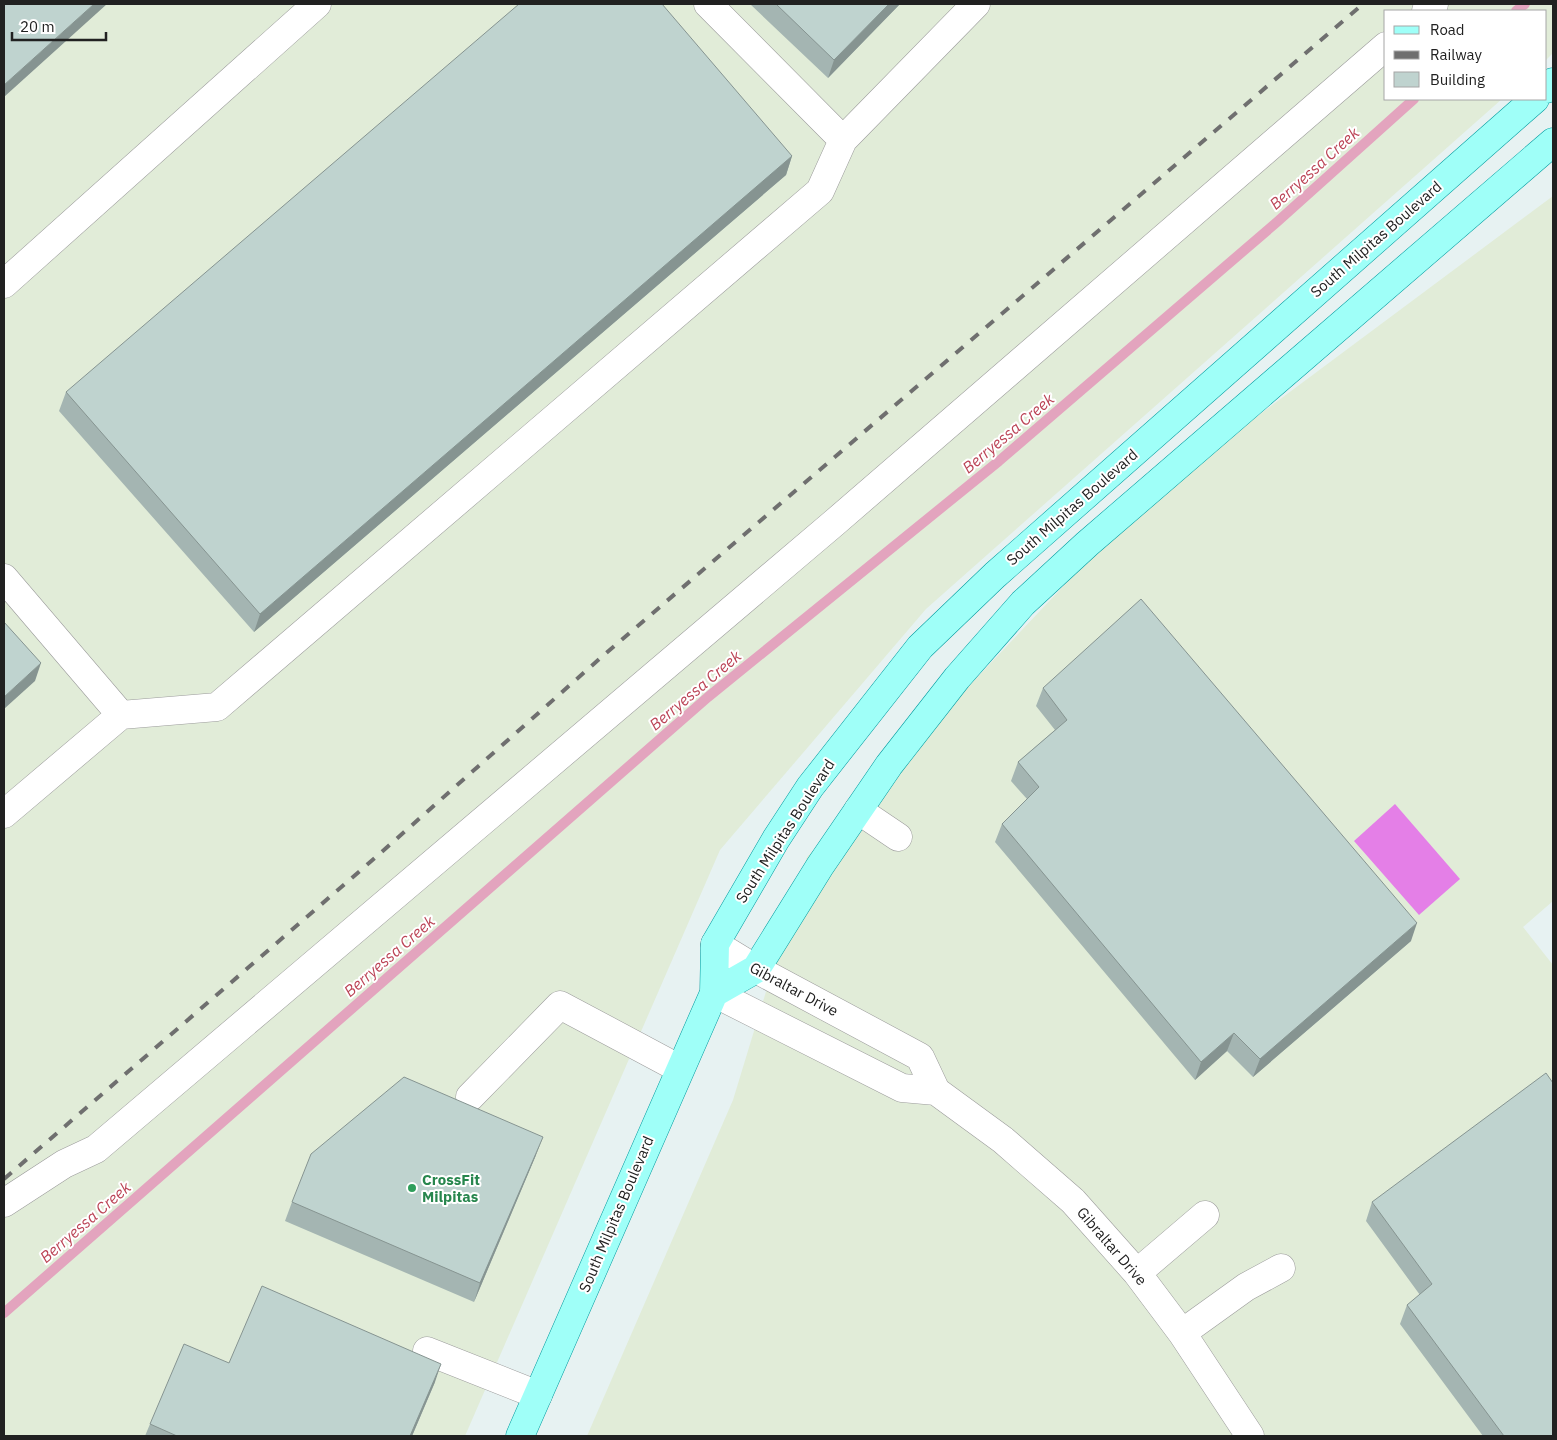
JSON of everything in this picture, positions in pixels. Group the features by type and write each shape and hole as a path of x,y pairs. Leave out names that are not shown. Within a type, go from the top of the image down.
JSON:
{"main road":[{"name":"South Milpitas Boulevard","path":"520,1436 714,992 715,944 776,839 810,787 920,648 995,574 1534,100"},
{"path":"714,992 756,970 820,866 858,810 957,678 1023,603 1087,544 1553,142"}],"street":[{"path":"4,284 317,4"},
{"path":"708,4 843,140"},
{"path":"4,814 121,715 217,707 820,191 843,140 976,4"},
{"path":"4,1203 64,1164 96,1149 834,523 1384,48"},
{"path":"4,578 121,715"},
{"path":"858,810 898,837"},
{"name":"Gibraltar Drive","path":"715,944 756,970 920,1057 936,1091 1003,1140 1073,1201 1138,1272 1182,1333 1250,1436"},
{"path":"714,992 902,1088 936,1091"},
{"path":"470,1097 560,1005 680,1069"},
{"path":"1138,1272 1205,1215"},
{"path":"1182,1333 1246,1287 1281,1268"},
{"path":"427,1351 538,1395"}],"shaded area":[{"path":"4,4 1553,4 1553,53 1547,59 1547,10 1384,10 1384,100 1501,100 926,609 720,850 465,1436 4,1436"},
{"path":"1553,196 1553,901 1523,927 1553,965 1553,1436 587,1436 733,1100 807,857 1146,499"},
{"path":"1395,804 1460,879 1419,915 1354,841"}],"building":[{"path":"4,4 94,4 4,85"},
{"path":"519,4 662,4 792,156 260,614 66,392"},
{"path":"776,4 889,4 834,60"},
{"path":"1141,599 1417,923 1260,1059 1234,1033 1201,1062 1002,824 1039,787 1018,762 1067,720 1043,688"},
{"path":"4,622 41,663 4,697"},
{"path":"1546,1073 1553,1083 1553,1436 1504,1436 1407,1305 1432,1284 1372,1202"},
{"path":"404,1077 543,1137 480,1283 292,1202 311,1154"},
{"path":"262,1286 441,1364 410,1436 177,1436 150,1424 184,1344 229,1363"}],"waterway":[{"name":"Berryessa Creek","path":"1517,10 1525,4"},
{"name":"Berryessa Creek","path":"4,1313 708,697 999,461 1277,222 1413,100"}],"railway":[{"path":"4,1179 376,857 605,654 1363,4"}],"place":[{"name":"CrossFit Milpitas","path":"412,1188"}]}
